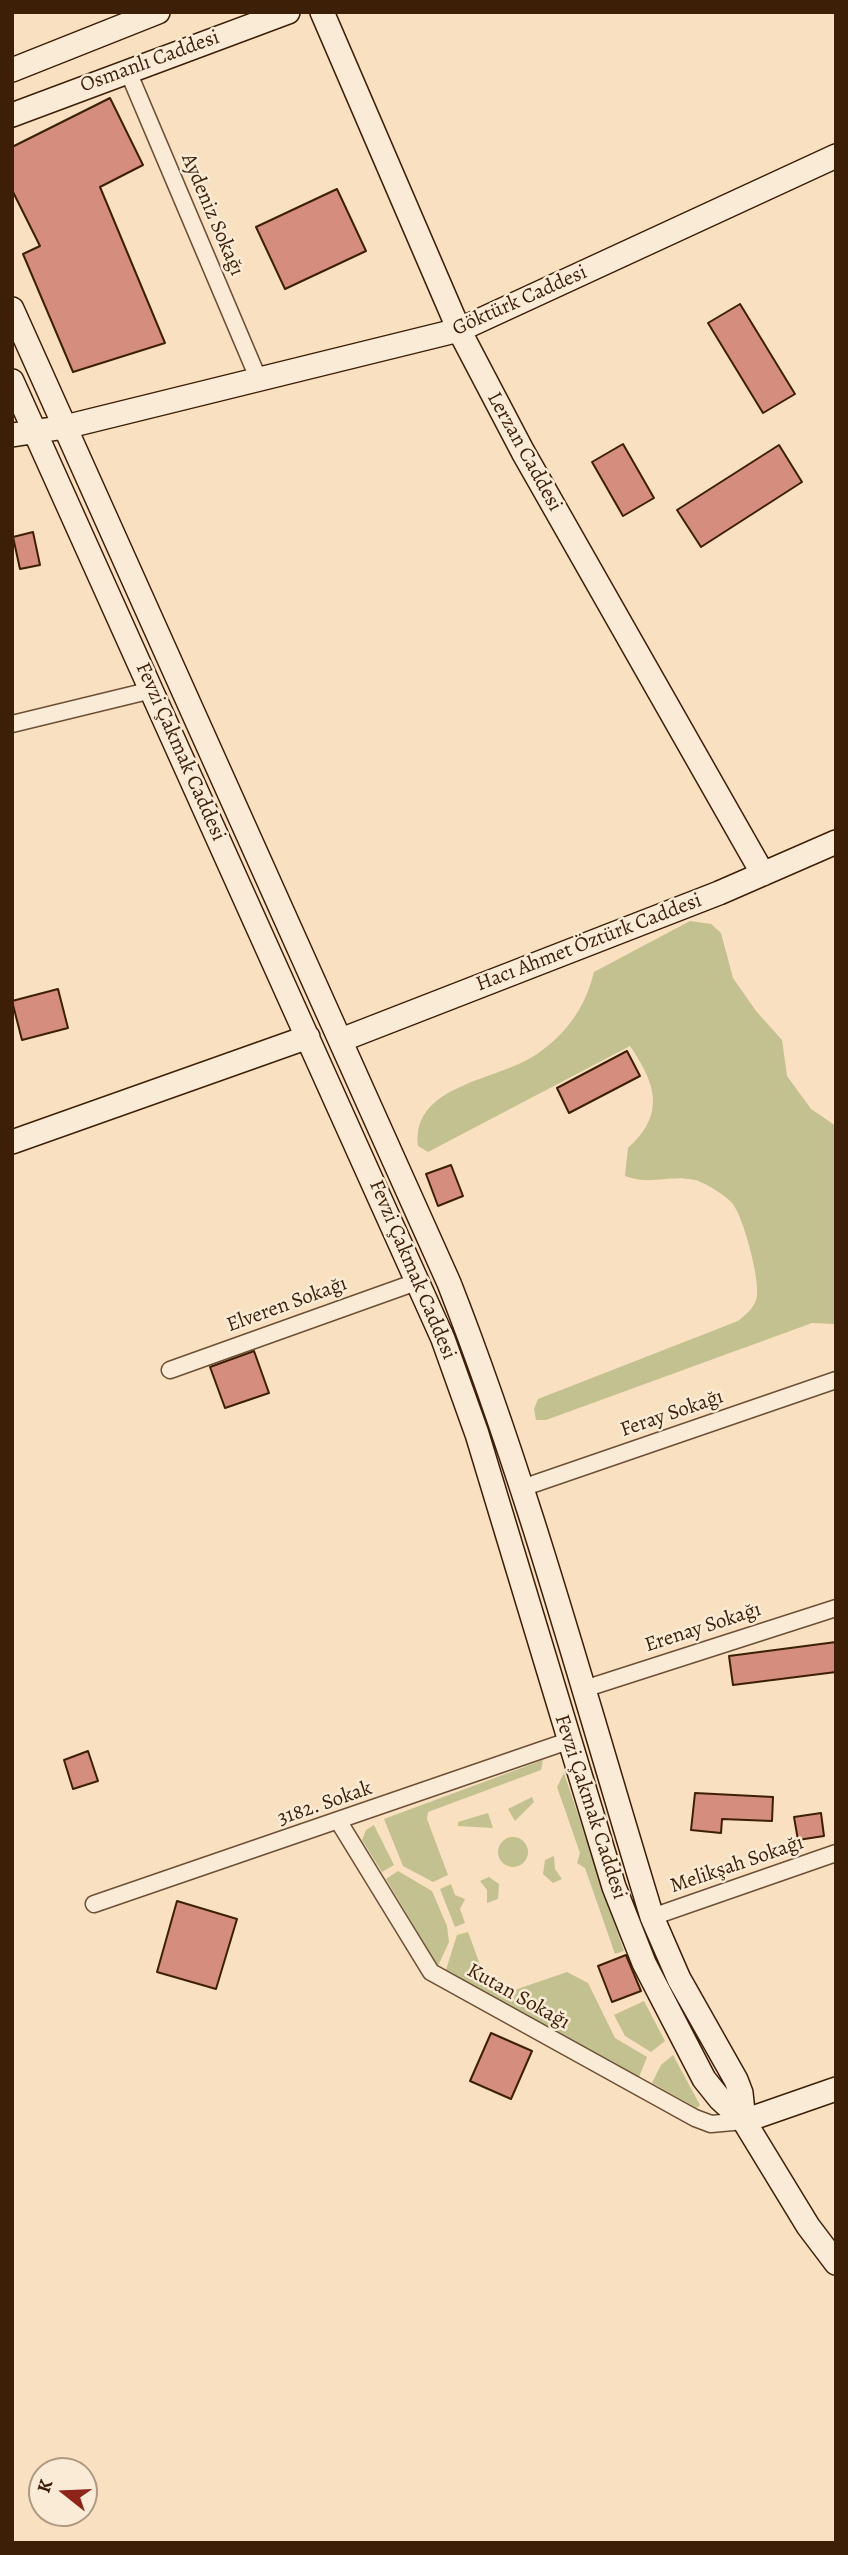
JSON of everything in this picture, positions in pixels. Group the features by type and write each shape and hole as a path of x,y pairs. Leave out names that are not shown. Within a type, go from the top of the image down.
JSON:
{"main road":[{"name":"Osmanlı Caddesi","path":"12,70 120,19 158,12"},
{"name":"Osmanlı Caddesi","path":"12,114 127,69 288,12"},
{"name":"Lerzan Caddesi","path":"323,12 459,330 523,452 763,874"},
{"name":"Göktürk Caddesi","path":"65,427 459,330 836,156"},
{"name":"Fevzi Çakmak Caddesi","path":"12,309 449,1283 488,1384 522,1488 652,1917 679,1979 736,2080 741,2093 744,2120"},
{"name":"Fevzi Çakmak Caddesi","path":"12,380 23,433 152,690 419,1281 477,1434 614,1887 644,1963 704,2079 720,2099 744,2120 808,2226 836,2263"},
{"path":"23,433 65,427"},
{"name":"Hacı Ahmet Öztürk Caddesi","path":"341,1040 763,874 836,842"},
{"path":"12,1142 309,1037"},
{"path":"744,2120 836,2089"}],"street":[{"name":"Aydeniz Sokağı","path":"127,69 258,378"},
{"path":"12,724 152,690"},
{"name":"Elveren Sokağı","path":"170,1370 419,1281"},
{"name":"Feray Sokağı","path":"522,1488 836,1380"},
{"name":"Erenay Sokağı","path":"584,1689 836,1608"},
{"name":"3182. Sokak","path":"94,1904 339,1822 568,1741"},
{"name":"Kutan Sokağı","path":"339,1822 431,1972 695,2118 711,2124 744,2120"},
{"name":"Melikşah Sokağı","path":"652,1917 836,1853"}],"shaded area":[{"path":"690,921 711,924 721,933 733,978 756,1011 782,1040 787,1076 811,1109 836,1126 836,1324 812,1323 546,1420 536,1420 534,1409 538,1399 738,1321 747,1313 756,1300 757,1288 741,1220 729,1200 699,1181 677,1178 644,1180 625,1176 628,1148 648,1123 653,1098 646,1073 630,1046 428,1152 418,1146 420,1125 428,1109 442,1097 520,1063 548,1046 566,1028 580,1008 594,972"},
{"path":"543,1760 541,1770 428,1812 427,1819 448,1875 433,1882 403,1866 384,1819"},
{"path":"564,1773 624,1951 615,1954 585,1868 577,1863 580,1853 557,1787"},
{"path":"532,1797 534,1802 515,1821 508,1809"},
{"path":"488,1813 493,1828 458,1826 458,1822"},
{"path":"374,1825 394,1865 382,1872 362,1840 366,1830"},
{"path":"513,1837 523,1842 528,1852 523,1862 513,1867 503,1862 498,1852 503,1842"},
{"path":"554,1856 555,1869 562,1879 553,1883 543,1874 545,1860"},
{"path":"398,1871 432,1891 447,1926 449,1942 438,1966 386,1879"},
{"path":"489,1877 499,1884 498,1899 487,1903 487,1890 480,1881"},
{"path":"451,1884 455,1895 465,1899 460,1909 465,1923 455,1927 440,1889"},
{"path":"468,1932 489,1989 503,1994 567,1972 588,1983 615,2038 647,2057 639,2077 445,1973 457,1935"},
{"path":"644,2001 665,2041 651,2052 625,2036 614,2015"},
{"path":"673,2055 700,2105 697,2108 652,2083 661,2065"}],"building":[{"path":"110,98 143,165 100,187 165,343 73,372 23,254 40,246 12,190 12,147"},
{"path":"337,189 366,251 285,289 256,227"},
{"path":"740,304 795,394 763,413 708,323"},
{"path":"623,444 654,498 623,516 592,462"},
{"path":"779,445 802,482 701,547 677,510"},
{"path":"33,532 40,565 20,569 13,537"},
{"path":"58,989 68,1028 22,1040 12,1001"},
{"path":"627,1051 640,1076 569,1113 557,1088"},
{"path":"451,1165 463,1196 438,1206 426,1174"},
{"path":"254,1351 269,1393 225,1408 210,1367"},
{"path":"836,1642 836,1672 733,1685 729,1656"},
{"path":"88,1751 98,1781 73,1789 64,1760"},
{"path":"695,1793 773,1797 772,1821 722,1819 721,1833 691,1830"},
{"path":"821,1813 824,1836 798,1840 794,1817"},
{"path":"177,1901 237,1919 216,1989 157,1972"},
{"path":"626,1955 641,1991 612,2002 598,1966"},
{"path":"491,2033 532,2051 511,2099 470,2081"}]}
